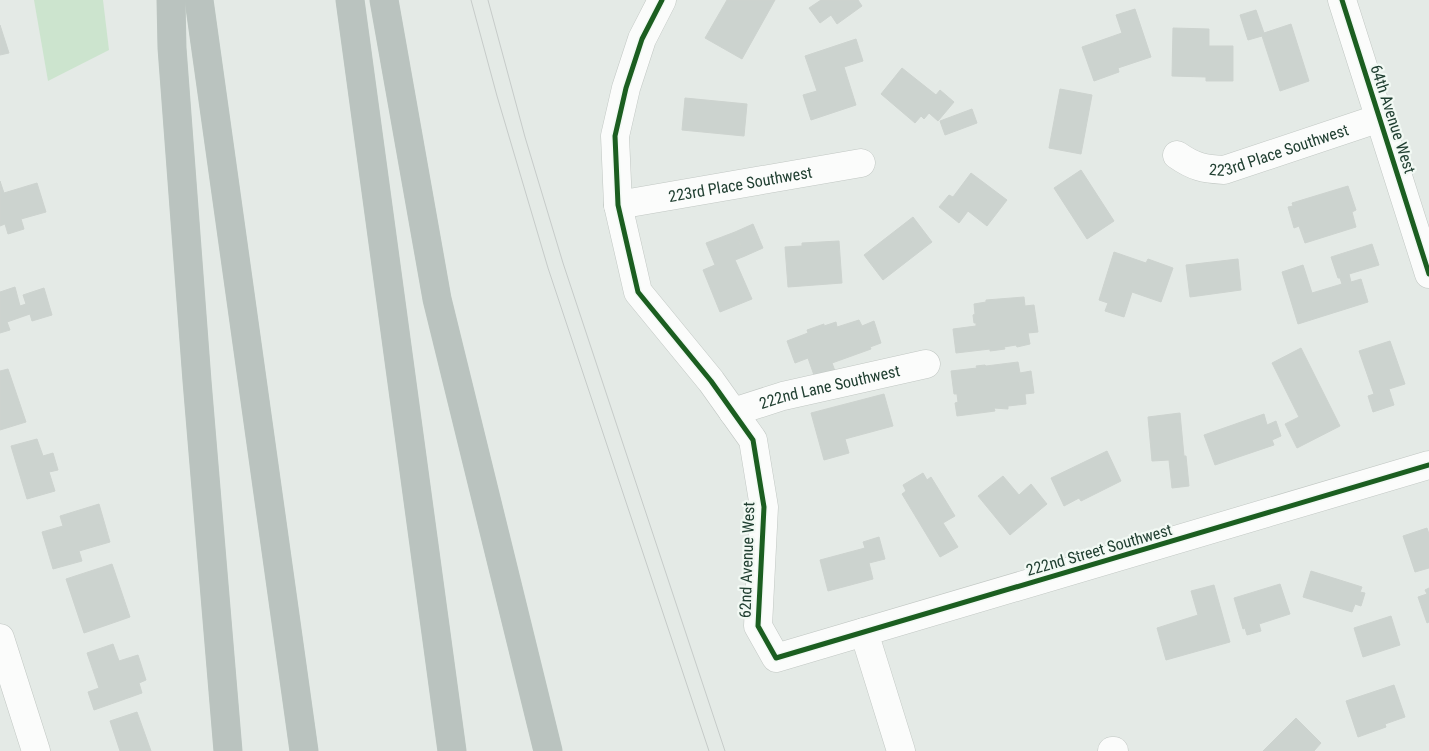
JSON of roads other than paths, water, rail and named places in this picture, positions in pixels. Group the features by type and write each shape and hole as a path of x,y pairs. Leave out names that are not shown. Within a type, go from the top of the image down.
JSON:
{"highway":[{"path":"171,0 172,48 197,381 228,751"},
{"path":"198,0 304,751"},
{"path":"350,0 452,751"},
{"path":"384,0 437,299 548,751"}],"street":[{"name":"62nd Avenue West","path":"662,0 642,39 626,88 615,136 618,205 638,292 711,381 753,440 764,507 758,626 776,658"},
{"name":"64th Avenue West","path":"1342,0 1429,274"},
{"name":"223rd Place Southwest","path":"1177,156 1188,163 1205,169 1224,170 1380,118"},
{"name":"223rd Place Southwest","path":"618,205 861,163"},
{"name":"222nd Lane Southwest","path":"733,412 783,396 926,364"},
{"name":"222nd Street Southwest","path":"776,658 1429,465"},
{"path":"864,632 901,751"},
{"path":"0,638 36,751"}],"tram line":[{"path":"471,0 497,96 548,268 709,751"},
{"path":"488,0 525,137 563,263 725,751"}]}
